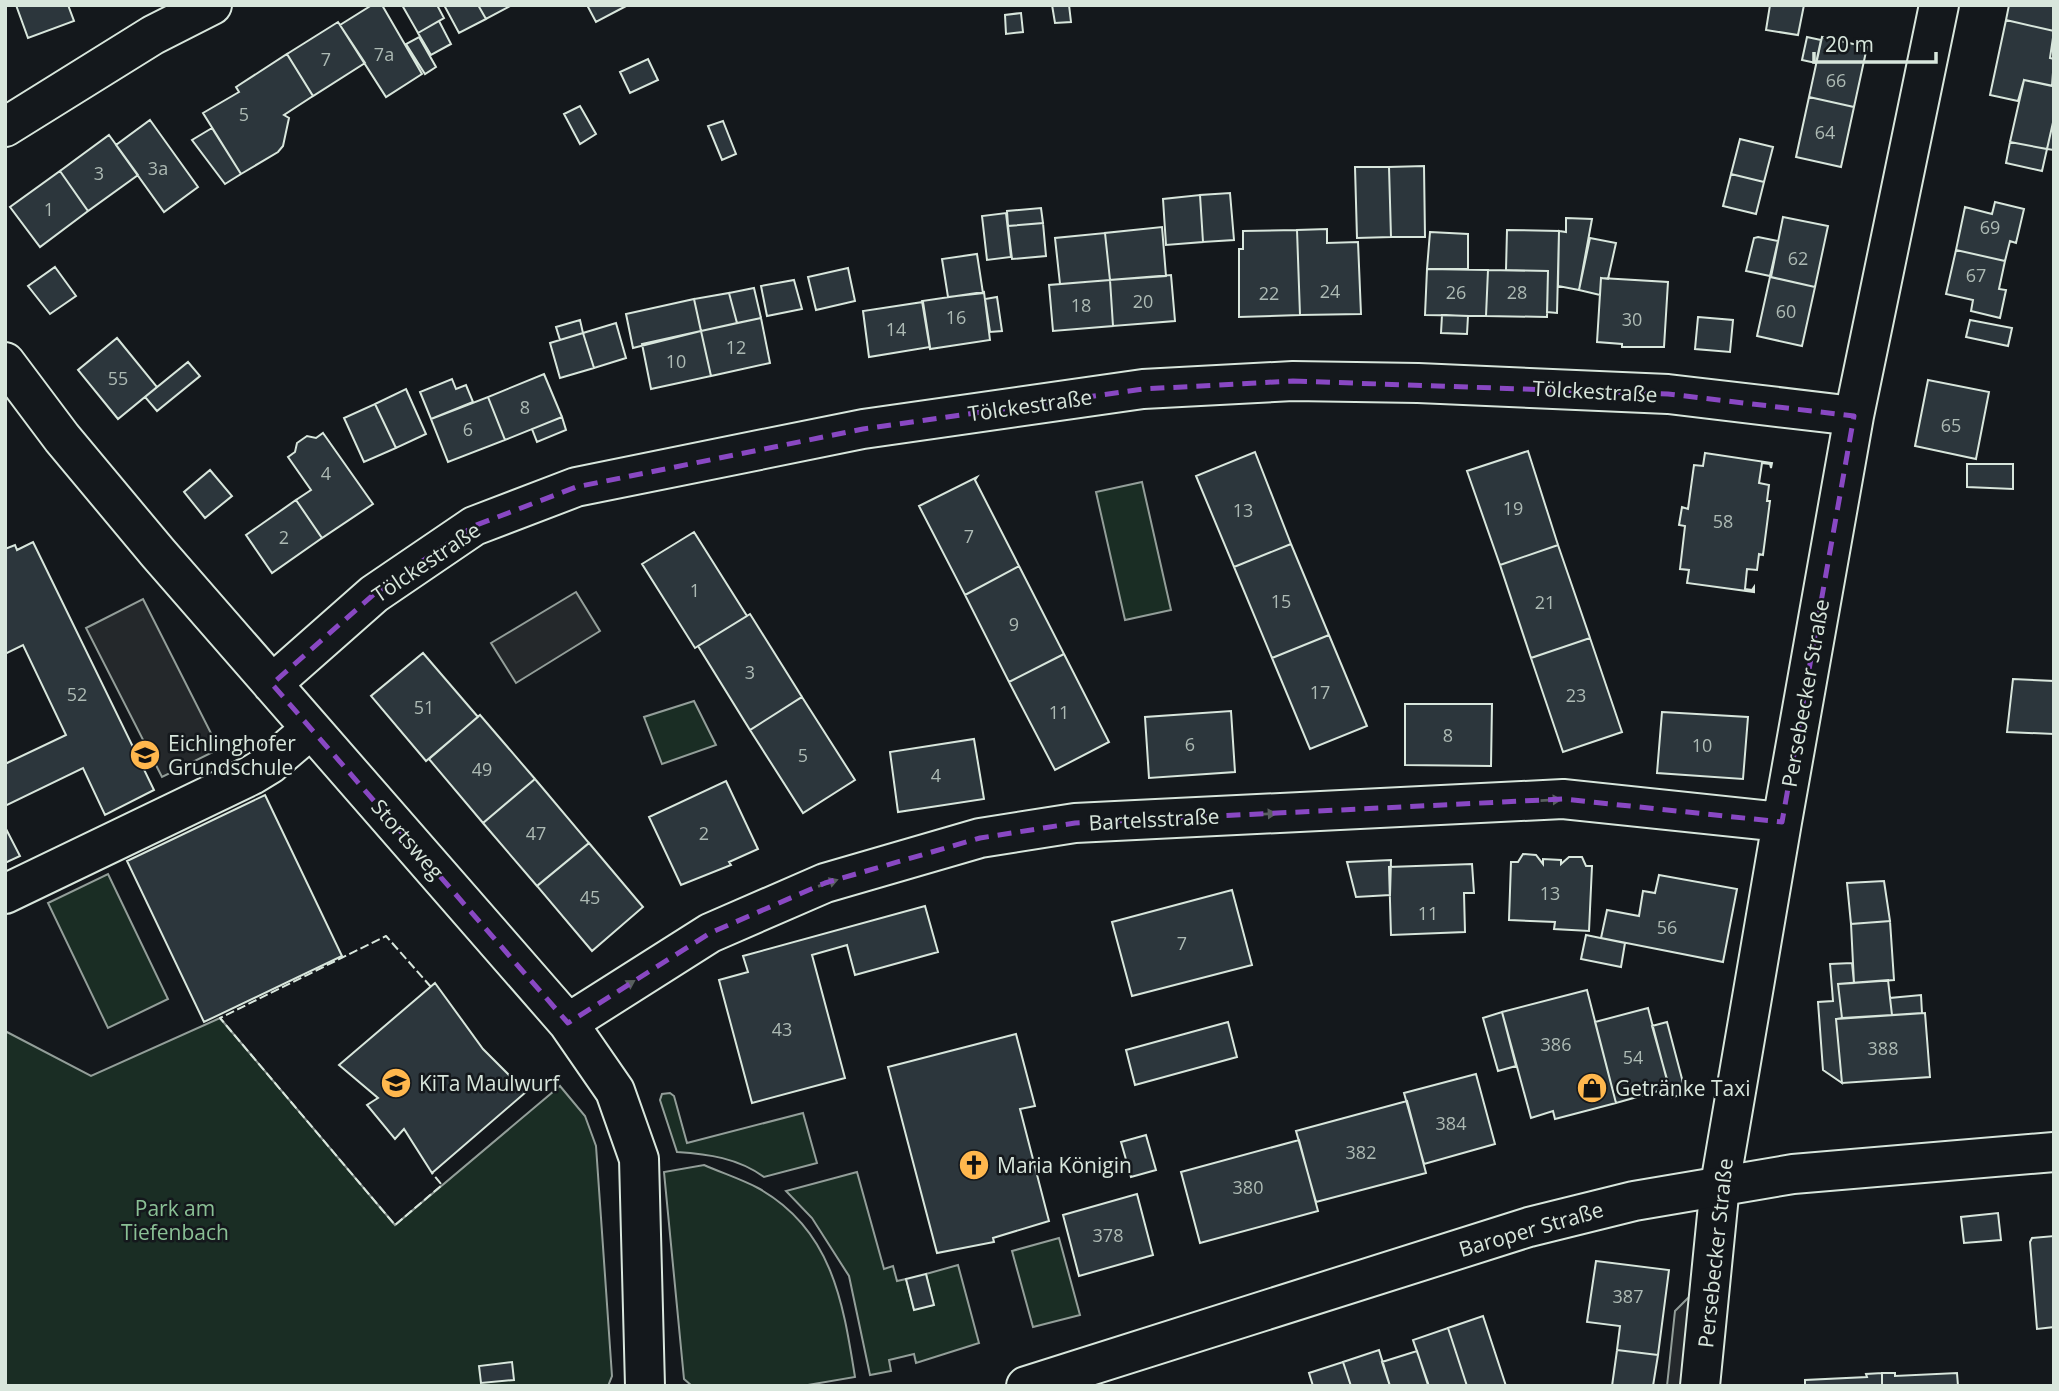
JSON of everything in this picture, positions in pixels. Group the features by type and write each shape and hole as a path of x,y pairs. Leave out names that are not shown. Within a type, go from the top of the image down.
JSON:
{"street":[{"path":"5,127 153,35 212,5"},
{"name":"Persebecker Straße","path":"1700,1386 1720,1185 1782,822 1854,416 1939,5"},
{"name":"Stortsweg","path":"5,362 62,438 272,684 568,1023 615,1091 639,1159 645,1386"},
{"name":"Tölckestraße","path":"272,684 374,594 474,526 576,487 863,429 1143,389 1293,381 1418,383 1668,394 1854,416"},
{"path":"5,894 252,775 270,764 311,729"},
{"name":"Bartelsstraße","path":"568,1023 710,933 825,883 981,838 1075,823 1563,799 1782,822"},
{"name":"Baroper Straße","path":"1026,1386 1529,1227 1634,1201 1793,1174 2054,1152"}],"highlighted area":[{"path":"1293,381 1668,394 1854,416 1782,822 1563,799 1075,823 980,838 825,883 710,933 568,1023 272,684 374,594 474,526 576,487 863,429 1143,389"}],"green space":[{"path":"1142,482 1171,610 1125,620 1096,492"},
{"path":"694,701 716,745 662,764 644,717"},
{"path":"108,874 168,999 108,1028 48,903"},
{"name":"Park am Tiefenbach","path":"220,1018 395,1225 560,1086 585,1116 596,1146 612,1376 608,1386 5,1386 5,1031 91,1076"},
{"path":"670,1093 674,1096 687,1143 803,1113 817,1163 764,1177 744,1165 722,1158 677,1152 660,1100 662,1094"},
{"path":"704,1165 758,1188 783,1205 803,1224 818,1246 839,1295 855,1377 802,1386 692,1386 684,1379 664,1172"},
{"path":"857,1172 884,1269 893,1266 897,1281 906,1279 914,1309 933,1305 926,1274 958,1265 979,1343 916,1363 914,1354 889,1360 891,1371 870,1375 849,1276 812,1218 786,1191"},
{"path":"1059,1238 1080,1315 1033,1327 1012,1251"}],"shaded area":[{"path":"576,592 600,631 516,683 491,643"},
{"path":"143,599 219,749 162,777 86,628"},
{"path":"1691,1295 1682,1386 1667,1386 1675,1311"}],"building":[{"path":"16,5 68,5 74,21 28,38"},
{"path":"372,5 382,5 422,74 386,97 340,25"},
{"path":"402,5 437,5 444,18 418,33"},
{"path":"444,5 478,5 486,19 459,33"},
{"path":"478,5 512,5 486,19"},
{"path":"587,5 628,5 596,22"},
{"path":"1052,5 1069,5 1071,22 1055,23"},
{"path":"1770,5 1804,5 1798,35 1766,30"},
{"path":"2009,5 2054,5 2054,31 2006,20"},
{"path":"1021,13 1023,32 1006,34 1005,15"},
{"path":"2006,20 2054,31 2050,58 2054,59 2052,86 2024,80 2018,101 1990,95"},
{"path":"439,21 451,44 431,55 418,33"},
{"path":"338,22 365,63 313,96 287,54"},
{"path":"419,37 436,67 425,74 406,44"},
{"path":"1807,37 1821,40 1816,63 1802,60"},
{"path":"1822,37 1867,47 1854,107 1809,97"},
{"path":"287,54 313,96 284,115 289,118 283,146 278,152 241,174 203,113 239,92 236,87"},
{"path":"648,59 658,80 630,93 620,72"},
{"path":"2024,80 2054,86 2054,118 2047,149 2010,142"},
{"path":"1809,97 1854,107 1841,167 1796,157"},
{"path":"580,106 596,134 580,144 564,114"},
{"path":"2054,118 2054,150 2047,149"},
{"path":"150,120 198,187 164,212 116,145"},
{"path":"723,121 736,154 722,160 708,126"},
{"path":"212,128 241,174 225,184 192,140"},
{"path":"109,135 138,175 88,211 60,171"},
{"path":"1740,139 1773,147 1764,182 1731,174"},
{"path":"2010,142 2047,149 2042,171 2006,163"},
{"path":"1424,166 1425,237 1391,237 1389,167"},
{"path":"1355,167 1389,167 1391,237 1357,238"},
{"path":"60,171 88,211 40,247 10,207"},
{"path":"1731,174 1764,182 1756,214 1723,206"},
{"path":"1230,193 1234,240 1203,242 1200,195"},
{"path":"1200,195 1203,242 1166,245 1163,199"},
{"path":"1995,202 2024,209 2016,243 2010,241 2005,261 1956,250 1965,207 1992,214"},
{"path":"1041,208 1043,223 1008,226 1007,211"},
{"path":"1006,213 1011,257 987,260 982,216"},
{"path":"1783,217 1828,226 1815,287 1771,277"},
{"path":"1566,218 1592,219 1579,290 1558,286 1559,231 1566,232"},
{"path":"1043,223 1046,256 1012,259 1008,226"},
{"path":"1162,227 1166,276 1110,280 1105,233"},
{"path":"1327,229 1327,243 1358,242 1361,314 1300,315 1297,230"},
{"path":"1297,230 1300,315 1239,317 1239,249 1243,249 1243,231"},
{"path":"1507,230 1559,231 1557,313 1547,312 1548,271 1506,270"},
{"path":"1430,232 1468,234 1468,269 1427,269"},
{"path":"1105,233 1110,280 1060,284 1055,238"},
{"path":"1590,238 1616,243 1608,279 1601,278 1600,295 1579,290"},
{"path":"1754,238 1778,241 1770,276 1746,271"},
{"path":"1956,250 2005,261 1999,289 2006,290 2000,318 1971,311 1973,300 1946,294"},
{"path":"977,254 983,293 948,297 942,259"},
{"path":"55,267 76,296 50,314 28,286"},
{"path":"848,268 855,301 816,310 808,277"},
{"path":"1427,269 1488,270 1486,316 1425,315"},
{"path":"1488,270 1548,271 1547,317 1486,316"},
{"path":"1171,275 1175,321 1113,326 1110,280"},
{"path":"1770,277 1815,287 1802,346 1757,336"},
{"path":"1601,278 1668,282 1664,347 1622,347 1622,344 1597,342"},
{"path":"794,280 802,309 767,316 761,286"},
{"path":"1110,280 1113,326 1053,331 1049,285"},
{"path":"754,288 761,318 737,323 729,293"},
{"path":"984,292 990,340 930,349 922,301"},
{"path":"729,293 737,323 701,331 694,299"},
{"path":"997,297 1002,331 990,332 985,299"},
{"path":"694,299 701,331 633,348 626,314"},
{"path":"923,302 930,347 869,357 863,311"},
{"path":"1442,315 1468,316 1467,334 1441,333"},
{"path":"1698,317 1733,320 1730,352 1695,349"},
{"path":"761,318 770,363 711,376 701,331"},
{"path":"580,320 583,333 560,340 556,327"},
{"path":"1970,320 2012,328 2008,346 1966,337"},
{"path":"616,323 626,358 594,368 583,333"},
{"path":"701,331 711,376 651,389 642,344"},
{"path":"583,333 594,368 560,378 550,343"},
{"path":"117,338 157,387 118,419 78,370"},
{"path":"188,362 200,376 157,411 145,397"},
{"path":"544,374 562,417 505,440 488,397"},
{"path":"452,379 456,389 466,385 473,402 431,419 420,392"},
{"path":"1928,380 1989,392 1976,459 1915,446"},
{"path":"406,389 426,434 396,448 375,404"},
{"path":"488,397 505,440 448,462 431,419"},
{"path":"375,404 396,448 364,462 344,418"},
{"path":"562,417 566,430 537,442 532,429"},
{"path":"323,433 373,504 322,538 296,500 311,490 288,457 295,452 297,443 307,436 316,438"},
{"path":"1528,451 1558,545 1500,565 1467,471"},
{"path":"1255,452 1291,544 1234,567 1196,476"},
{"path":"1705,453 1772,463 1771,468 1770,464 1762,463 1759,483 1769,485 1767,501 1770,501 1763,555 1759,554 1757,570 1747,569 1745,589 1752,590 1754,587 1754,592 1687,583 1689,570 1680,569 1685,526 1679,525 1682,507 1688,509 1694,465 1703,466"},
{"path":"1967,464 2013,464 2013,489 1967,487"},
{"path":"210,470 232,496 205,518 184,492"},
{"path":"977,477 975,480 1019,566 965,595 919,506"},
{"path":"296,500 322,538 272,573 246,535"},
{"path":"694,532 747,616 695,648 642,564"},
{"path":"33,542 154,790 105,815 83,768 5,806 5,764 66,735 23,645 5,654 5,549 15,545 17,550"},
{"path":"1291,544 1329,635 1272,658 1234,567"},
{"path":"1558,545 1590,638 1531,658 1500,565"},
{"path":"1019,566 1064,654 1009,682 965,595"},
{"path":"750,614 802,697 750,730 698,646"},
{"path":"1329,635 1367,726 1310,749 1272,658"},
{"path":"1590,638 1622,732 1563,752 1531,658"},
{"path":"423,653 478,717 426,761 371,696"},
{"path":"1064,654 1109,742 1055,770 1009,682"},
{"path":"2013,679 2054,681 2054,734 2007,732"},
{"path":"802,697 855,780 803,813 750,730"},
{"path":"1405,704 1492,704 1491,766 1405,765"},
{"path":"1231,711 1235,772 1149,778 1145,717"},
{"path":"1662,712 1748,717 1743,779 1657,773"},
{"path":"480,715 535,779 483,823 429,759"},
{"path":"974,739 984,799 898,812 890,752"},
{"path":"535,779 589,843 537,886 483,823"},
{"path":"726,781 758,849 729,862 731,865 681,885 649,817"},
{"path":"265,795 342,956 204,1022 127,861"},
{"path":"5,827 20,856 5,863"},
{"path":"589,843 643,907 592,951 537,886"},
{"path":"1523,854 1536,855 1543,864 1543,859 1561,860 1561,864 1569,857 1582,857 1586,866 1592,866 1589,931 1554,929 1555,922 1509,920 1511,862 1518,862"},
{"path":"1391,860 1390,895 1356,897 1347,862"},
{"path":"1472,864 1474,893 1464,893 1465,932 1391,935 1389,867"},
{"path":"1659,875 1737,889 1723,962 1601,938 1607,910 1639,916 1643,891 1655,893"},
{"path":"1884,881 1890,921 1851,924 1847,883"},
{"path":"1232,890 1252,965 1132,996 1112,922"},
{"path":"925,906 938,952 855,975 847,945 812,955 845,1078 752,1103 719,980 748,972 743,956"},
{"path":"1890,921 1894,980 1854,983 1851,924"},
{"path":"1586,935 1625,943 1621,967 1581,959"},
{"path":"1852,963 1854,983 1838,984 1842,1018 1836,1019 1842,1083 1823,1070 1818,1002 1833,1001 1830,964"},
{"path":"1888,980 1892,1015 1842,1018 1838,984"},
{"path":"435,983 483,1049 526,1092 432,1173 404,1129 395,1139 367,1105 378,1098 339,1065"},
{"path":"1587,990 1616,1103 1555,1119 1553,1111 1531,1118 1502,1012"},
{"path":"1921,995 1922,1013 1892,1015 1890,998"},
{"path":"1648,1008 1669,1088 1616,1103 1595,1022"},
{"path":"1502,1012 1516,1066 1498,1071 1483,1018"},
{"path":"1925,1013 1930,1077 1842,1083 1836,1019"},
{"path":"1228,1022 1237,1057 1135,1085 1126,1050"},
{"path":"1667,1022 1686,1094 1672,1097 1652,1026"},
{"name":"Maria Königin","path":"1016,1034 1035,1106 1020,1109 1049,1221 993,1238 994,1242 937,1253 888,1067"},
{"path":"1476,1074 1495,1144 1424,1164 1404,1093"},
{"path":"1407,1101 1426,1173 1316,1202 1296,1131"},
{"path":"1146,1135 1156,1170 1131,1177 1121,1142"},
{"path":"1299,1140 1318,1211 1200,1243 1181,1172"},
{"path":"1137,1194 1153,1255 1079,1276 1063,1215"},
{"path":"1998,1213 2001,1240 1964,1243 1961,1217"},
{"path":"2054,1236 2054,1327 2037,1329 2030,1242 2032,1238"},
{"path":"1596,1261 1669,1270 1658,1355 1617,1350 1620,1326 1587,1322"},
{"path":"926,1274 934,1305 914,1310 906,1279"},
{"path":"1483,1316 1506,1386 1467,1386 1448,1328"},
{"path":"1448,1328 1467,1386 1429,1386 1413,1340"},
{"path":"1379,1350 1390,1386 1351,1386 1343,1362"},
{"path":"1617,1350 1658,1355 1653,1386 1612,1386"},
{"path":"1417,1351 1428,1385 1390,1386 1382,1362"},
{"path":"512,1362 514,1380 481,1383 479,1366"},
{"path":"1343,1362 1351,1386 1313,1386 1309,1373"},
{"path":"1882,1373 1895,1373 1895,1376 1957,1373 1958,1386 1882,1386"},
{"path":"1882,1373 1882,1386 1805,1386 1805,1380 1867,1377 1866,1374"}],"fence":[{"path":"431,987 386,936 220,1018 395,1225 442,1185 432,1173"}],"place":[{"name":"Eichlinghofer Grundschule","path":"145,755"},
{"name":"KiTa Maulwurf","path":"396,1083"},
{"name":"Getränke Taxi","path":"1592,1088"},
{"name":"Maria Königin","path":"974,1165"}]}
